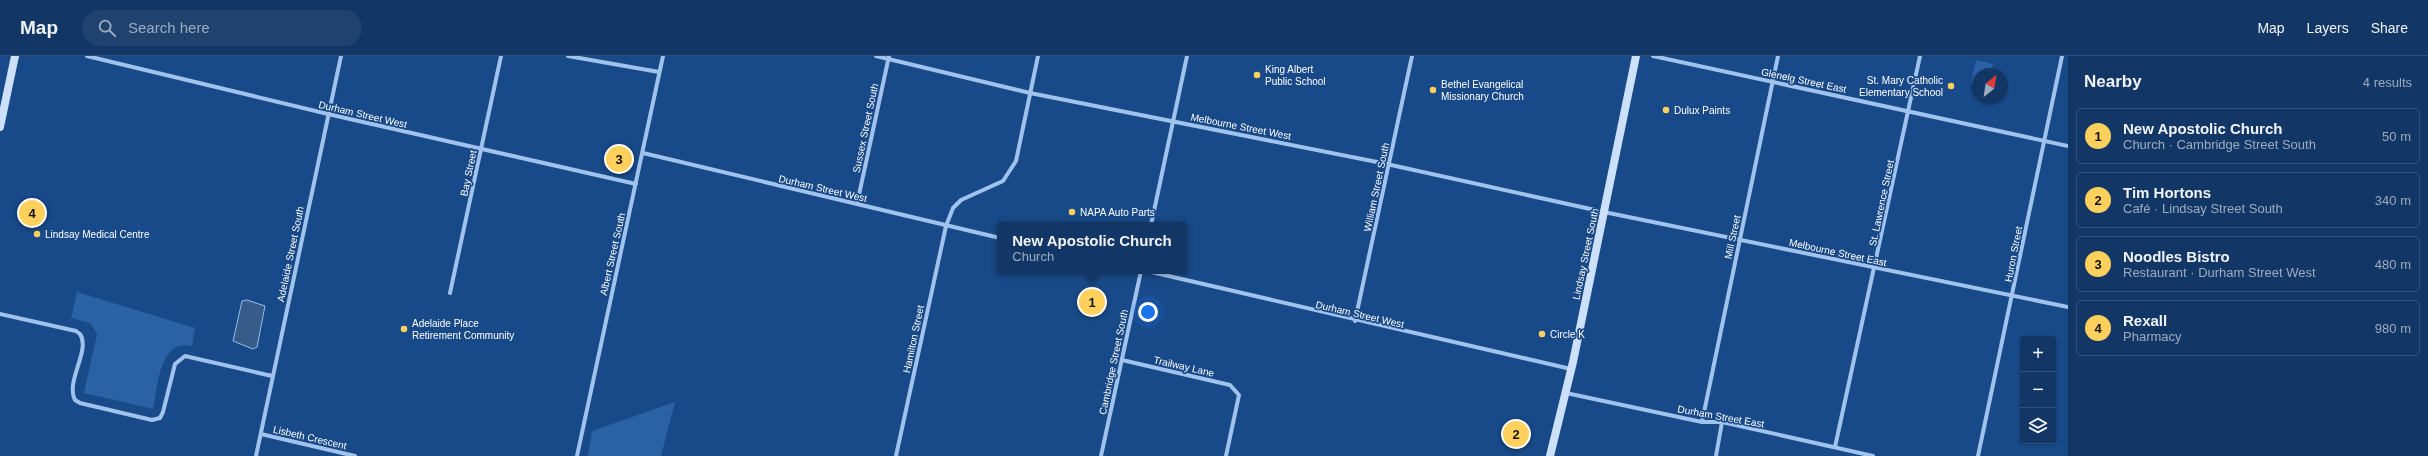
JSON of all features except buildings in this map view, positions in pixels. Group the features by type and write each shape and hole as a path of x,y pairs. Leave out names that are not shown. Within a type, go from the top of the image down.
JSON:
{"main road":[{"path":"0,127 2,105 15,56"},
{"name":"Lindsay Street South","path":"1550,456 1566,394 1636,56"}],"street":[{"name":"Durham Street West","path":"88,56 481,150 636,184"},
{"name":"Adelaide Street South","path":"256,456 341,56"},
{"name":"Bay Street","path":"450,293 501,56"},
{"path":"568,56 659,72"},
{"name":"Albert Street South","path":"577,456 663,56"},
{"name":"Melbourne Street West","path":"876,56 1030,93 1389,164 1604,212"},
{"name":"Hamilton Street","path":"896,456 946,226 953,208 961,200 998,185 1008,176 1016,161 1038,56"},
{"path":"1152,222 1188,56"},
{"name":"William Street South","path":"1355,321 1412,56"},
{"name":"Glenelg Street East","path":"1653,56 2068,146"},
{"name":"Mill Street","path":"1702,422 1778,56"},
{"name":"St. Lawrence Street","path":"1835,447 1920,56"},
{"name":"Huron Street","path":"1978,456 2013,296 2062,56"},
{"name":"Sussex Street South","path":"857,204 888,58"},
{"name":"Durham Street West","path":"642,153 997,237"},
{"name":"Melbourne Street East","path":"1604,212 2068,307"},
{"name":"Cambridge Street South","path":"1102,456 1140,274"},
{"name":"Durham Street West","path":"1159,274 1355,321 1570,369"},
{"path":"0,314 76,331 80,334 83,344 72,390 75,400 80,403 152,420 160,418 163,412 175,364 185,356 272,376"},
{"name":"Trailway Lane","path":"1122,360 1230,385 1239,394 1226,456"},
{"name":"Durham Street East","path":"1566,394 1702,422 1722,422 1873,456"},
{"path":"1716,456 1722,422"},
{"name":"Lisbeth Crescent","path":"261,434 355,456"}],"shaded area":[{"path":"1976,60 1993,64 1992,68 1974,68"},
{"path":"77,292 195,328 192,346 181,346 173,350 166,357 159,377 153,409 84,393 97,334 90,323 71,318"},
{"path":"247,300 265,306 257,347 253,349 233,341 242,301"},
{"path":"675,402 661,456 588,456 592,431"}],"place":[{"name":"King Albert Public School","path":"1257,75"},
{"name":"St. Mary Catholic Elementary School","path":"1951,86"},
{"name":"Bethel Evangelical Missionary Church","path":"1433,90"},
{"name":"Dulux Paints","path":"1666,110"},
{"name":"Noodles Bistro","path":"619,159"},
{"name":"NAPA Auto Parts","path":"1072,212"},
{"name":"Rexall","path":"32,213"},
{"name":"Lindsay Medical Centre","path":"37,234"},
{"name":"New Apostolic Church","path":"1092,302"},
{"name":"Adelaide Place Retirement Community","path":"404,329"},
{"name":"Circle K","path":"1542,334"},
{"name":"Tim Hortons","path":"1516,434"}]}
